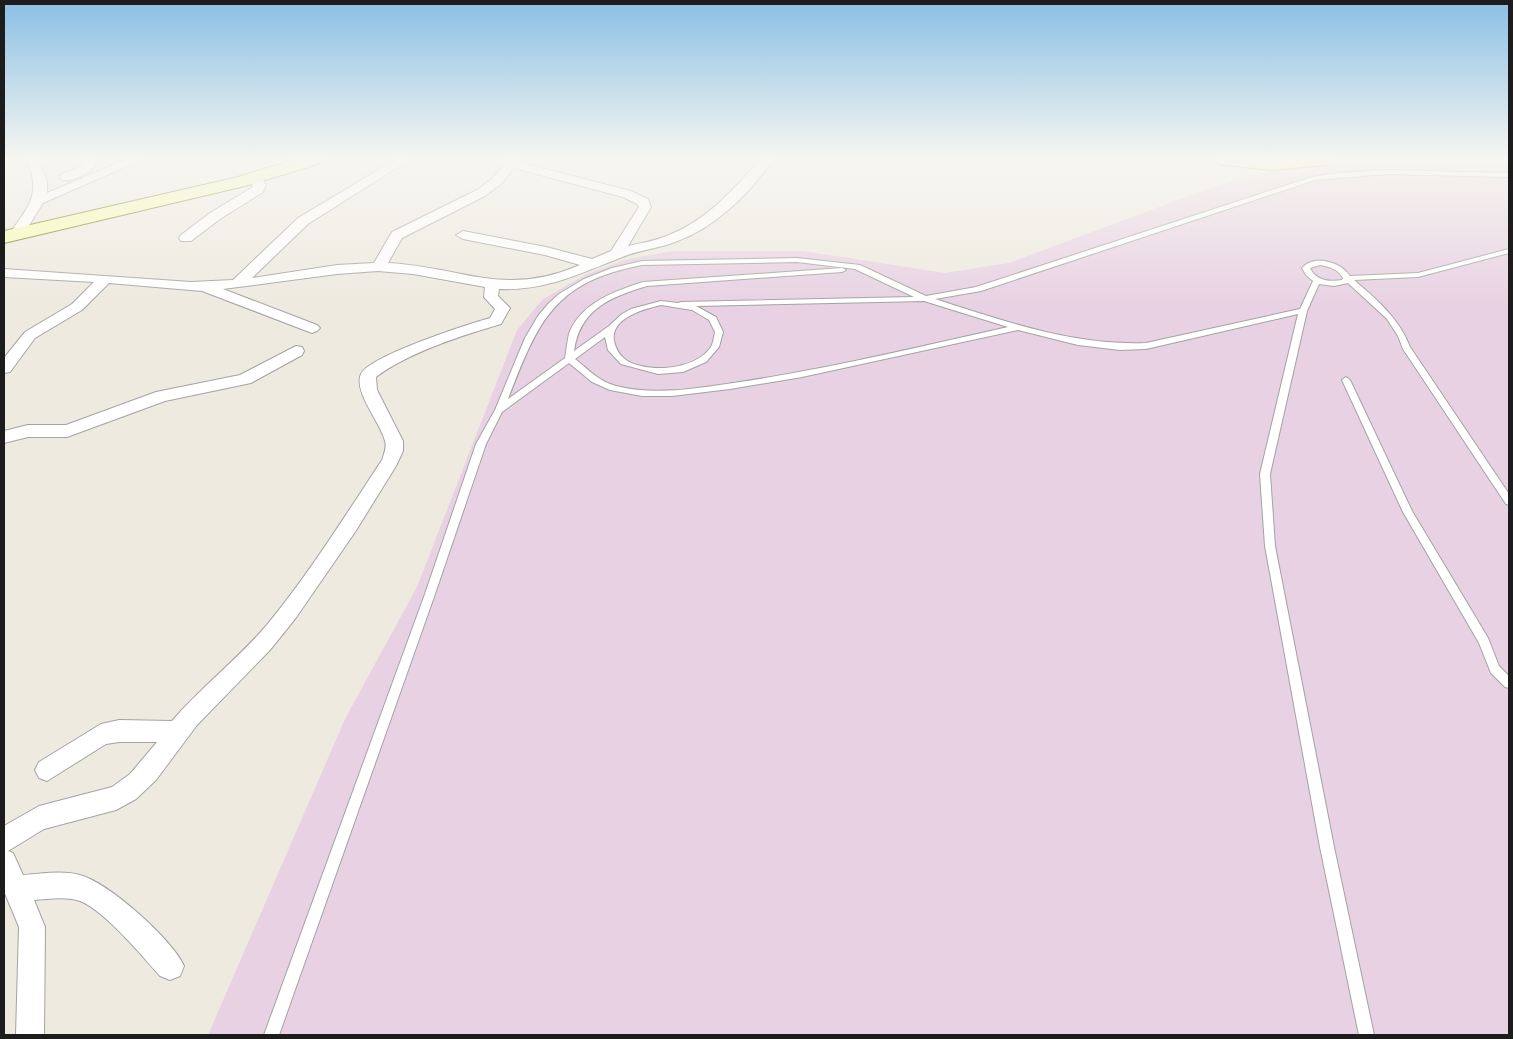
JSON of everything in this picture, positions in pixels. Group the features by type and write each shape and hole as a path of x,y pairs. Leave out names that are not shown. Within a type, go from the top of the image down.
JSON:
{"street":[{"path":"11,234 30,208"},
{"path":"11,234 130,208"},
{"path":"186,238 227,208"},
{"path":"237,284 303,221 324,208"},
{"path":"379,267 397,235 450,208"},
{"path":"616,254 644,208"},
{"path":"4,273 204,286 237,284 350,268 379,267 408,269 493,284 543,283 556,280 616,254 674,238 707,221 723,208"},
{"path":"463,235 529,247 594,264"},
{"path":"4,368 30,335 77,307 105,279"},
{"path":"4,840 39,818 116,798 128,792 145,776 188,719 272,633 322,564 390,461 394,451 394,442 369,390 368,375 384,363 466,329 496,321 503,308 491,297 493,284"},
{"path":"204,286 248,305 273,311 312,328"},
{"path":"4,437 28,431 66,432 162,396 244,379 296,351"},
{"path":"47,770 102,735 119,731 178,732"},
{"path":"4,862 32,927 30,1035"},
{"path":"16,888 69,887 86,890 101,899 170,966"}],"lane":[{"path":"499,410 612,327 624,316 640,307 661,303 925,298 978,289 1222,208"},
{"path":"1509,251 1418,275 1346,278 1340,284 1317,280 1307,272 1308,265 1328,264 1342,270 1346,278 1380,307 1404,340 1406,347 1509,502"},
{"path":"271,1035 430,594 481,444 543,315 570,290 610,270 642,263 797,260 860,268 925,298 1019,328 1078,342 1120,347 1146,346 1303,311"},
{"path":"569,359 575,329 597,303 623,290 646,284 860,268"},
{"path":"1317,280 1303,311 1265,474 1270,546 1327,847 1367,1035"},
{"path":"612,327 609,341 614,354 627,364 647,371 691,367 708,357 718,344 720,331 713,318 700,309 681,304"},
{"path":"569,359 599,382 612,388 656,394 760,382 841,368 1019,328"},
{"path":"1346,380 1408,512 1484,641 1495,669 1509,683"}],"shaded area":[{"path":"1155,208 1509,208 1509,1035 208,1035 345,719 417,587 517,330 543,299 585,275 624,260 672,251 803,251 945,273 1009,263"}]}
